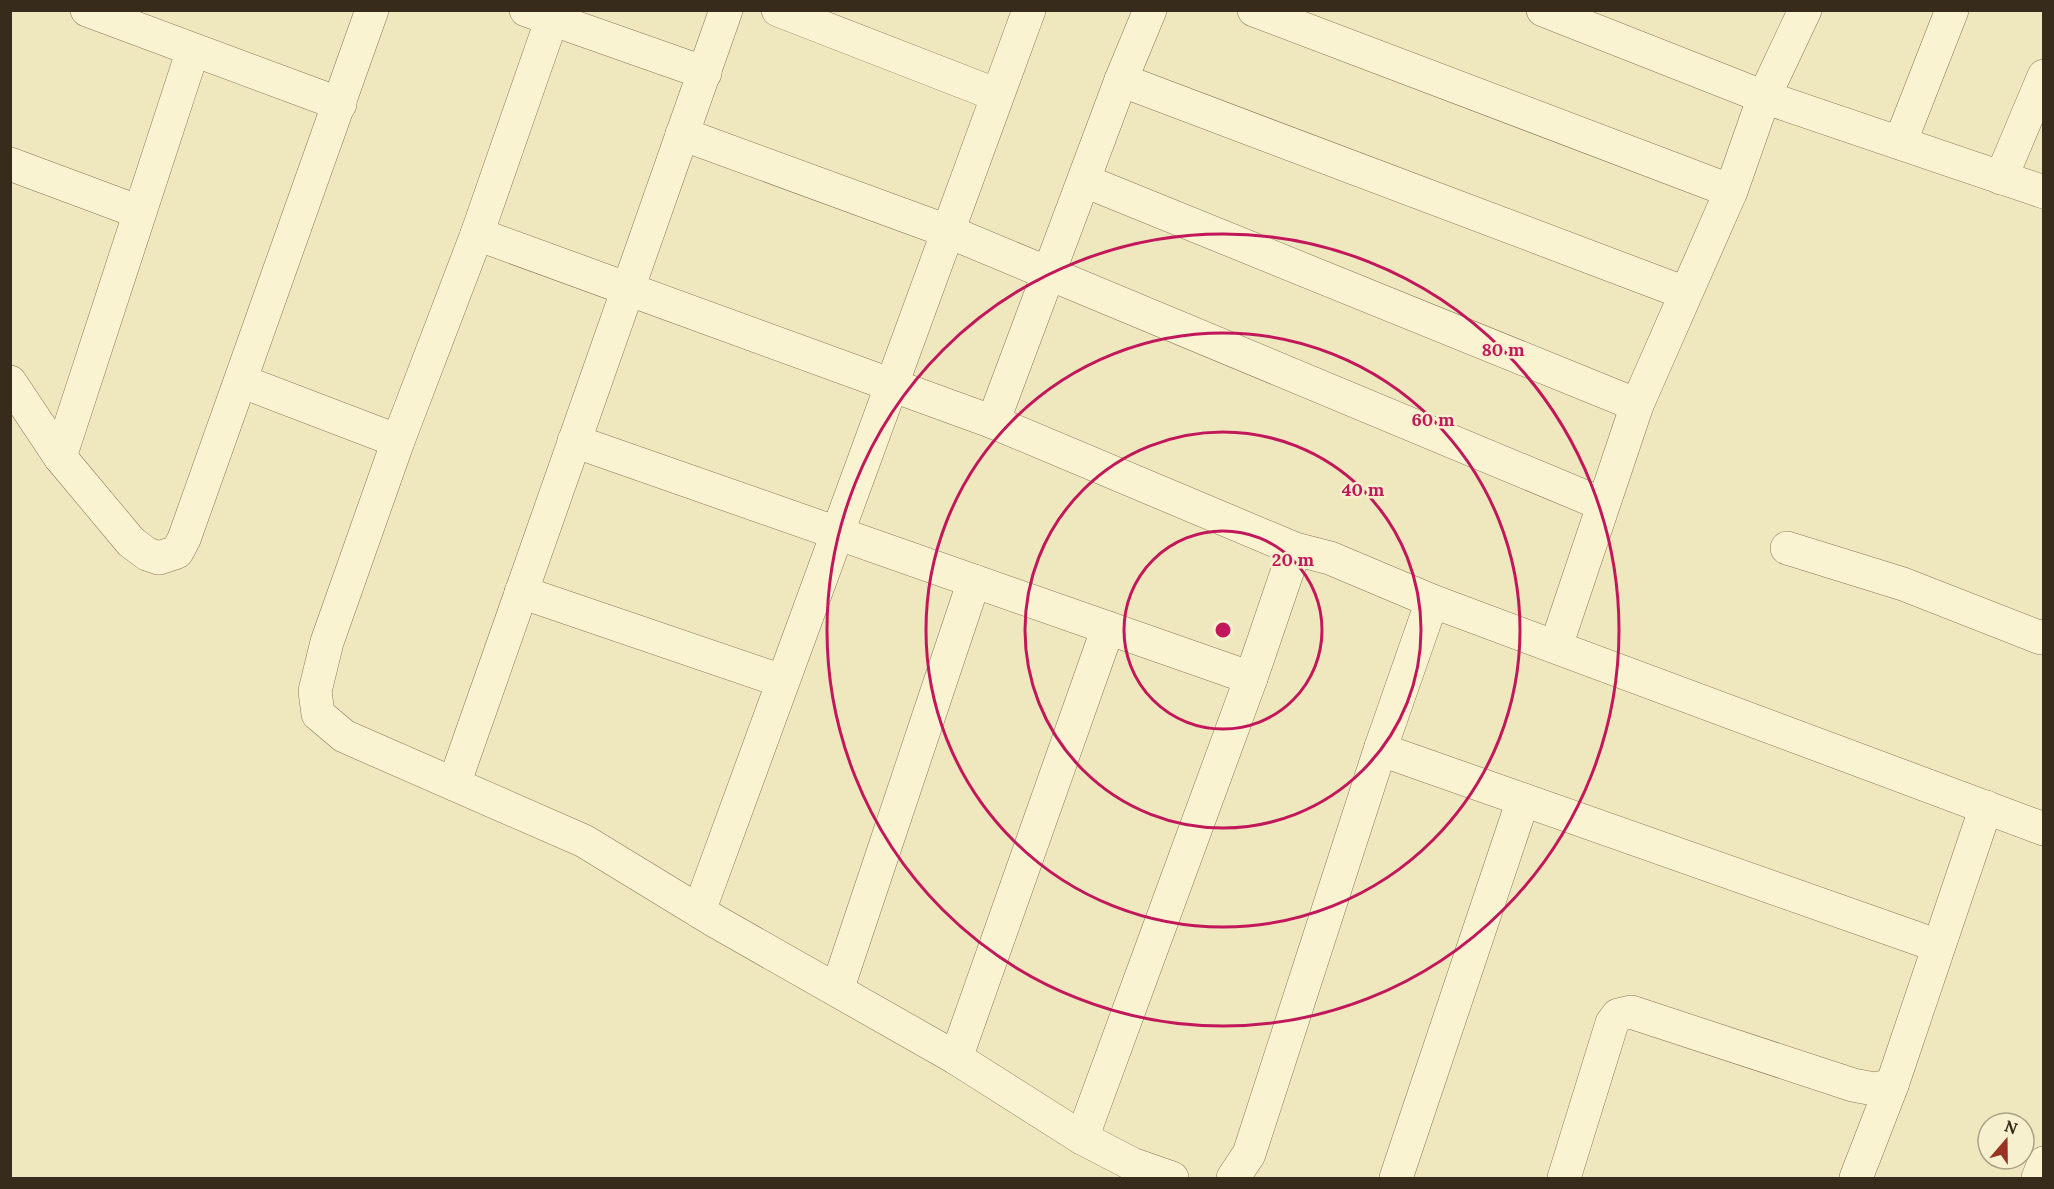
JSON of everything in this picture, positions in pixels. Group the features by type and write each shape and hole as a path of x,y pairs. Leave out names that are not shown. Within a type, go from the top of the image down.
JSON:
{"street":[{"path":"87,10 340,104"},
{"path":"10,382 60,457 131,542 147,554 159,558 177,552 241,381 372,10"},
{"path":"454,784 726,10"},
{"path":"778,10 997,95"},
{"path":"699,911 1029,10"},
{"path":"993,422 1121,80 1150,10"},
{"path":"1254,10 1731,191"},
{"path":"1543,10 1764,97 2043,192"},
{"path":"1556,646 1637,405 1731,191 1764,97 1805,10"},
{"path":"1900,143 1952,10"},
{"path":"705,73 544,13 477,234 398,441 327,642 315,691 318,714 344,736 584,840 699,911 956,1058 1082,1138 1132,1164 1172,1179"},
{"path":"60,457 193,50"},
{"path":"2001,178 2043,76"},
{"path":"1121,80 1685,293"},
{"path":"682,134 947,231 1602,504"},
{"path":"10,164 139,212"},
{"path":"1085,181 1637,405"},
{"path":"477,234 993,422 1294,549 1330,558 1432,601 2043,829"},
{"path":"241,381 398,441"},
{"path":"574,441 1251,678"},
{"path":"1787,548 1903,584 2041,638 2043,636"},
{"path":"1082,1138 1251,678 1294,549"},
{"path":"837,990 974,581"},
{"path":"521,592 782,681"},
{"path":"1233,1179 1249,1154 1381,747 1432,601"},
{"path":"956,1058 1108,628"},
{"path":"1381,747 1523,800 1930,943 1940,942"},
{"path":"1396,1179 1523,800"},
{"path":"1856,1179 1892,1085 1986,807"},
{"path":"1564,1179 1612,1023 1618,1015 1631,1012 1853,1085 1874,1089 1892,1085"},
{"path":"2037,1179 2043,1163"}]}
